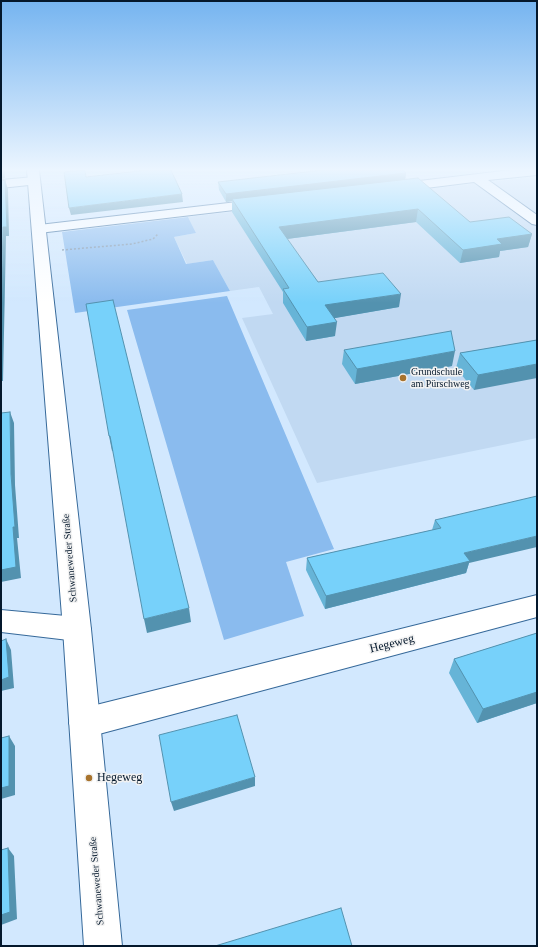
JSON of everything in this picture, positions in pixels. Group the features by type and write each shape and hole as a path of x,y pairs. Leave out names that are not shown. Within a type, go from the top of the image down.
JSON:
{"street":[{"name":"Schwaneweder Straße","path":"38,214 77,629 84,723 96,944"},
{"path":"40,240 154,216 169,214"},
{"path":"527,214 537,221"},
{"name":"Hegeweg","path":"84,723 537,606"},
{"path":"1,621 77,629"}],"path":[{"path":"40,240 132,244 152,239 161,232 161,226 154,216"}],"shaded area":[{"name":"Grundschule am Pürschweg","path":"212,214 537,214 537,438 317,483 242,318 273,314 259,287 230,291 213,260 187,264 174,237 196,233 188,217"},
{"path":"188,217 196,233 174,237 186,264 213,260 230,291 75,313 62,232"},
{"path":"227,296 334,549 286,562 304,616 224,640 127,310"}],"building":[{"path":"1,214 6,214 7,227 3,227 1,310"},
{"path":"242,214 378,214 279,227 318,282 383,273 401,294 325,305 337,322 307,327 283,289 289,288"},
{"path":"424,214 461,214 470,222 509,217 532,234 497,239 502,244 463,250"},
{"path":"113,300 189,608 144,619 109,436 86,304"},
{"path":"451,331 455,351 357,369 344,350"},
{"path":"537,340 537,364 478,375 460,353"},
{"path":"10,412 11,474 15,527 13,527 16,567 1,570 1,413"},
{"path":"537,496 537,536 464,553 470,561 326,596 307,558 441,528 435,520"},
{"path":"537,633 537,692 483,709 454,659"},
{"path":"6,639 9,677 1,680 1,641"},
{"path":"237,715 255,777 171,802 159,735"},
{"path":"9,736 9,786 1,788 1,738"},
{"path":"8,848 10,912 1,915 1,850"},
{"path":"341,908 352,946 215,946"}],"place":[{"name":"Grundschule am Pürschweg","path":"403,378"},
{"name":"Hegeweg","path":"89,778"}]}
